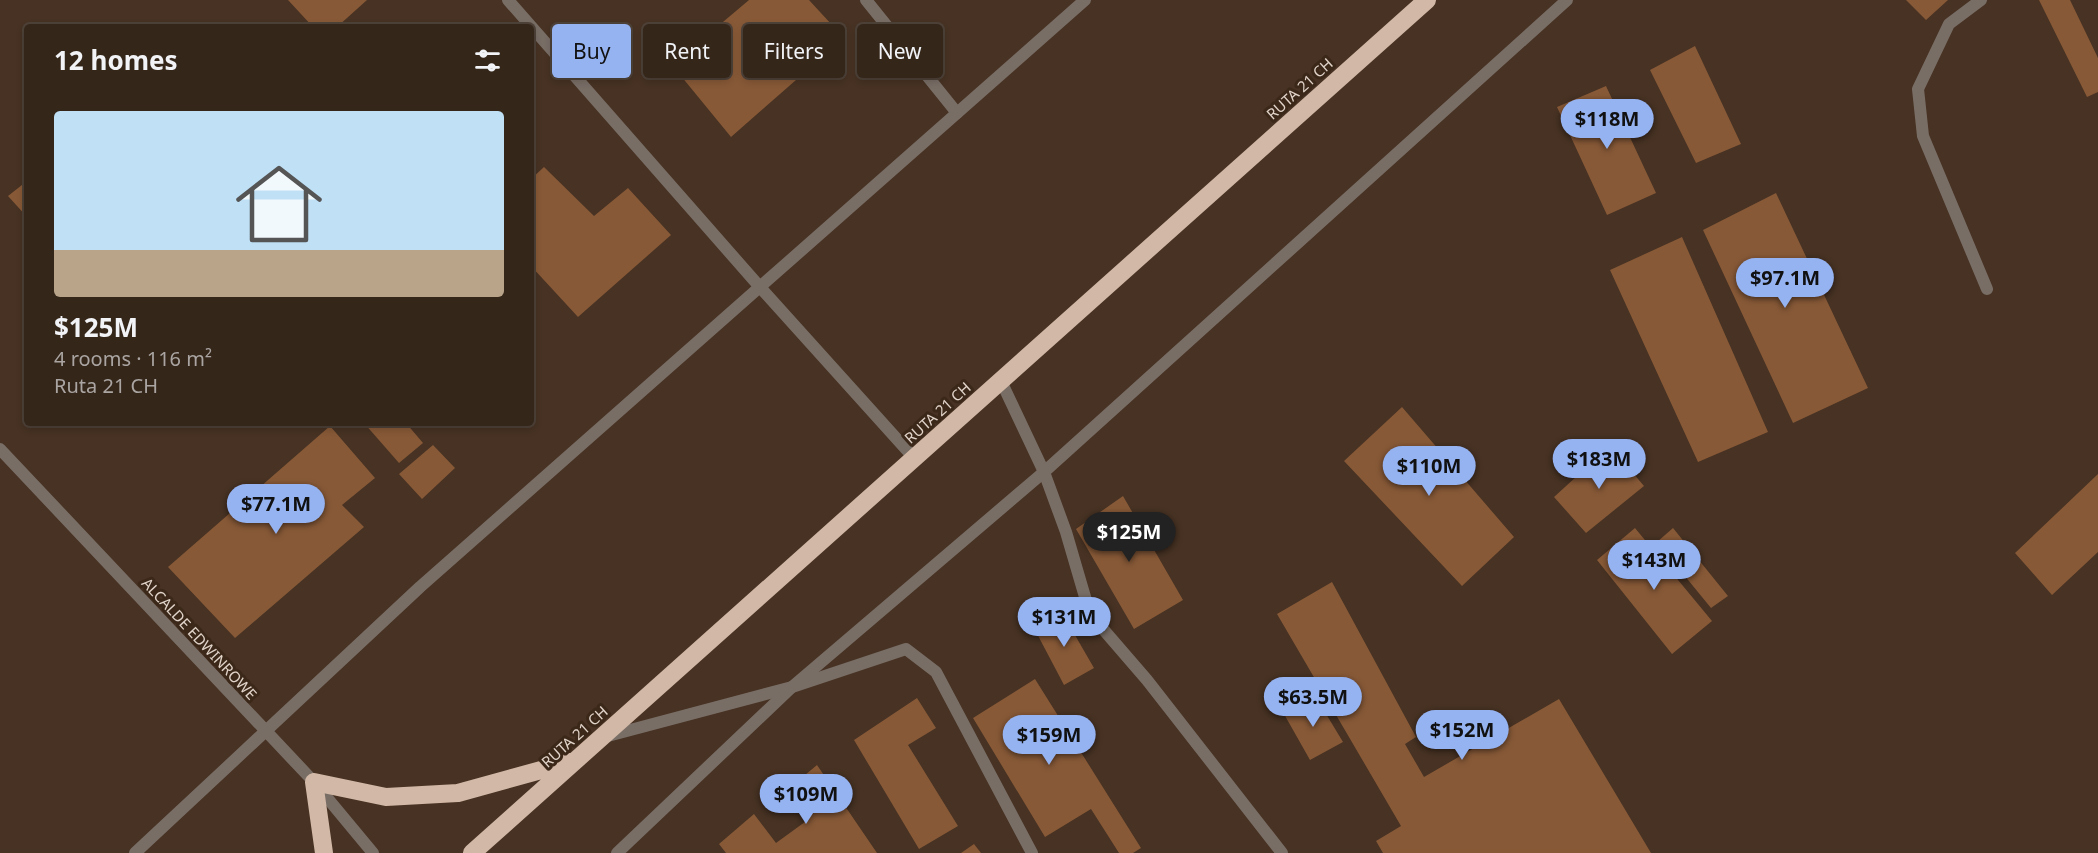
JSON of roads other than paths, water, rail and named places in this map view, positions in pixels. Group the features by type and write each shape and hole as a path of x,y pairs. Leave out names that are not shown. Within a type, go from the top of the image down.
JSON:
{"highway":[{"name":"RUTA 21 CH","path":"472,853 1427,0"},
{"path":"324,853 314,782 386,797 458,793 575,761"}],"street":[{"path":"508,0 529,24"},
{"path":"866,0 957,113"},
{"path":"135,853 420,587 1085,0"},
{"path":"617,853 792,687 1044,472 1567,0"},
{"path":"1981,0 1949,24 1918,88 1923,136 1987,289"},
{"path":"534,30 759,286 914,458"},
{"path":"1001,381 1044,472 1066,532 1090,614 1147,680 1282,853"},
{"name":"ALCALDE EDWINROWE","path":"0,449 314,782 373,853"},
{"path":"601,738 792,687 906,649 936,672 1032,853"}]}
